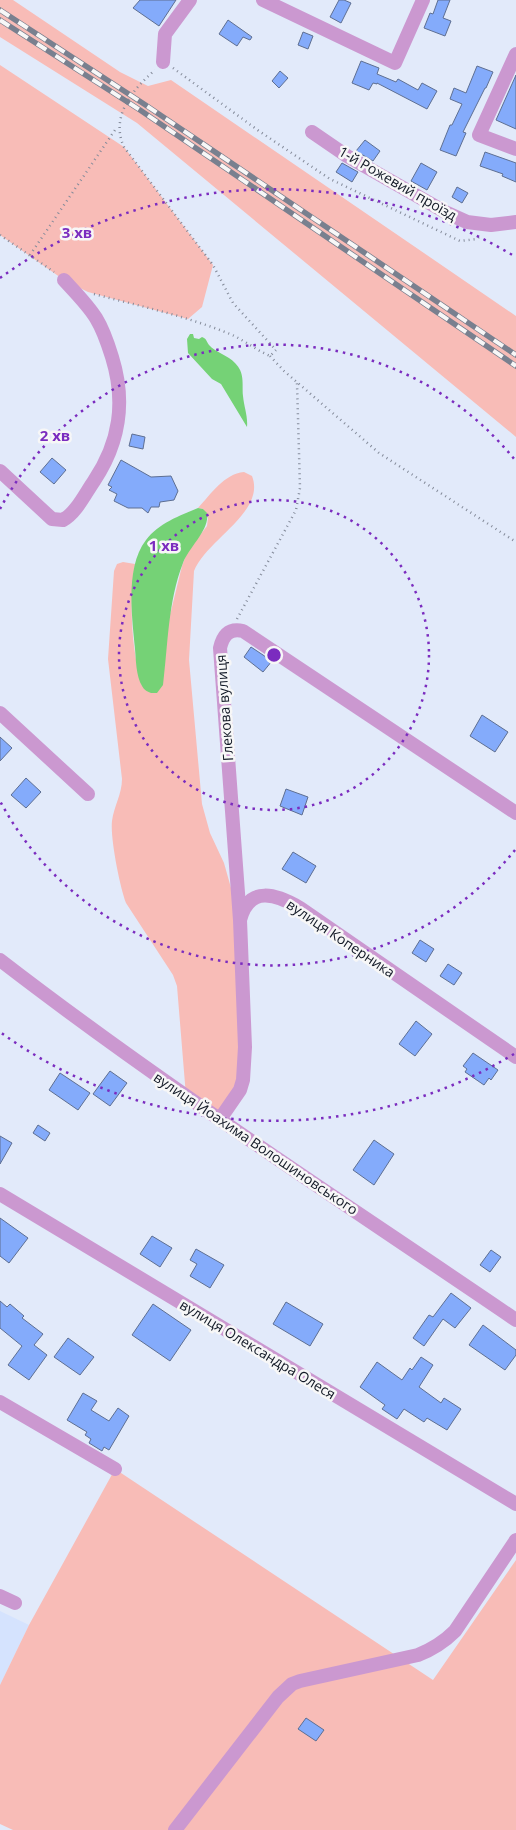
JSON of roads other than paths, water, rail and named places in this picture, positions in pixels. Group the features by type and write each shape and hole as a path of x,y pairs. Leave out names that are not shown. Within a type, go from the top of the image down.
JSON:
{"street":[{"path":"164,62 165,34 190,0"},
{"path":"263,0 395,63 423,0"},
{"path":"516,54 479,135 516,149"},
{"name":"1-й Рожевий проїзд","path":"312,132 347,156 447,213 468,222 491,225 516,222"},
{"path":"0,471 52,519 63,520 72,513 102,468 112,446 121,404 117,373 104,332 95,316 64,280"},
{"name":"Глекова вулиця","path":"240,920 220,648 222,640 230,631 236,629 243,631 516,812"},
{"path":"0,713 88,794"},
{"name":"вулиця Коперника","path":"240,920 245,907 256,897 274,896 287,900 516,1057"},
{"path":"220,1119 240,1090 243,1080 245,1046 240,920"},
{"name":"вулиця Йоахима Волошиновського","path":"0,960 220,1119 516,1320"},
{"name":"вулиця Олександра Олеся","path":"0,1194 516,1504"},
{"path":"0,1402 115,1469"},
{"path":"175,1830 278,1697 292,1684 418,1655 445,1641 455,1631 516,1540"},
{"path":"0,1596 15,1604"}],"railway":[{"path":"0,10 144,104 516,355"},
{"path":"0,20 140,110 516,366"}]}
